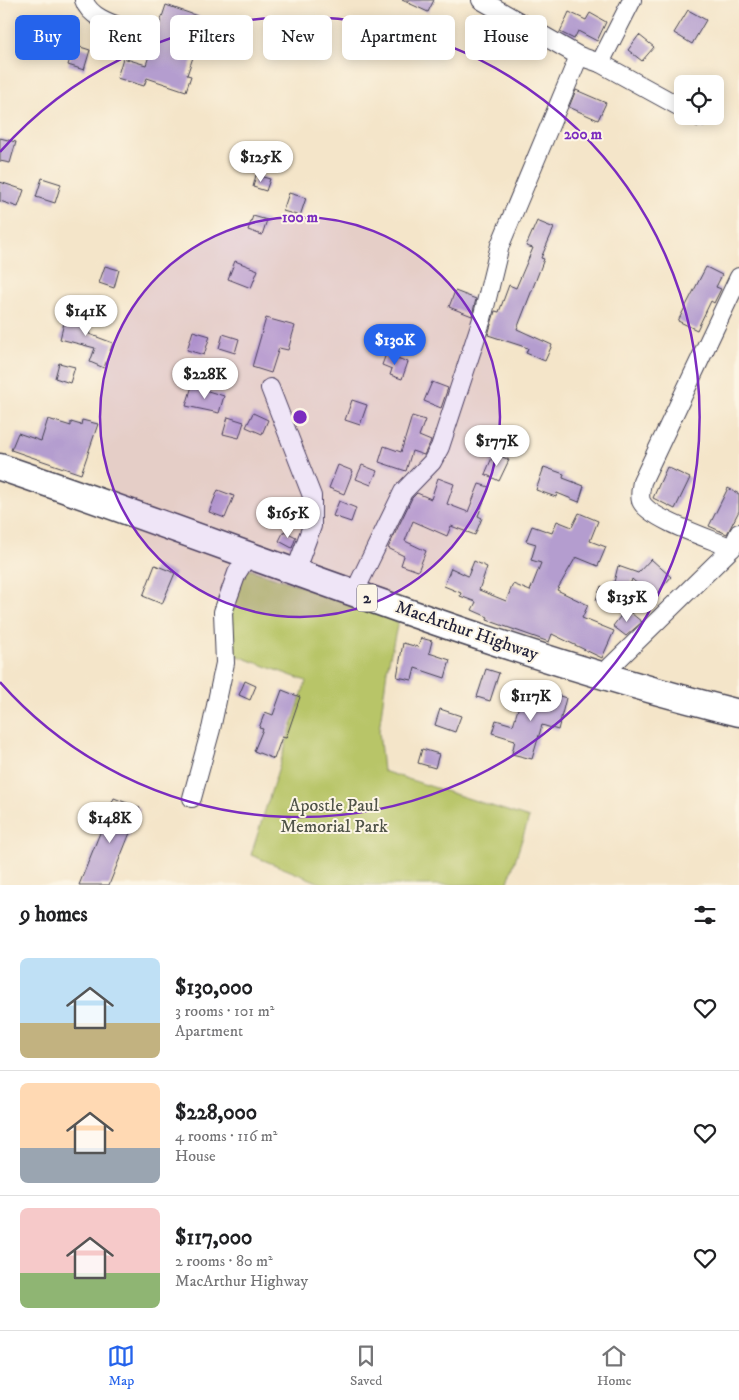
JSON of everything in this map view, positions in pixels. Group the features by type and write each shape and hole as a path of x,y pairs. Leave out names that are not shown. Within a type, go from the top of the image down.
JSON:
{"highway":[{"name":"MacArthur Highway","path":"0,467 131,512 247,557 354,593 602,675 739,713"}],"street":[{"path":"84,0 86,7 95,15"},
{"path":"481,0 579,56 600,63 674,104"},
{"path":"600,63 632,0"},
{"path":"354,593 403,492 432,462 440,447 482,319 500,244 579,56"},
{"path":"602,675 736,540 654,514 641,503 640,496 642,482 739,277"},
{"path":"270,388 312,496 312,526 295,572"},
{"path":"192,798 211,729 225,663 223,612 237,574 247,557"}],"green space":[{"name":"Apostle Paul Memorial Park","path":"242,567 314,590 398,622 387,670 379,731 383,771 529,818 507,885 325,885 251,855 306,681 230,653 226,615"}],"building":[{"path":"402,0 434,0 428,12"},
{"path":"166,5 195,15 170,15 170,60 192,60 187,75 191,76 186,91 147,78 144,86 117,78 122,60 146,65 148,60 160,60 160,23"},
{"path":"688,10 706,20 692,44 674,33"},
{"path":"569,12 586,20 590,13 606,22 597,41 578,31 574,39 560,32"},
{"path":"639,35 654,47 642,61 628,50"},
{"path":"80,47 90,50 84,70 68,65 70,60 80,60"},
{"path":"576,90 606,103 598,120 569,107"},
{"path":"0,138 16,142 10,163 0,161"},
{"path":"256,175 270,179 266,191 253,187"},
{"path":"42,178 61,184 55,203 36,197"},
{"path":"0,182 24,190 18,207 0,201"},
{"path":"289,193 306,198 300,216 283,211"},
{"path":"253,216 267,220 262,235 248,230"},
{"path":"537,221 554,228 541,258 544,259 517,329 552,345 545,361 526,353 528,348 488,335 495,311 499,312 509,285 516,288 533,248 526,246"},
{"path":"235,261 258,270 251,288 228,279"},
{"path":"105,266 119,270 114,288 99,283"},
{"path":"706,267 722,275 716,287 721,289 714,303 711,301 697,330 678,321"},
{"path":"455,291 476,299 472,316 449,307"},
{"path":"67,311 93,318 89,334 113,343 104,368 90,362 95,348 60,339"},
{"path":"266,318 295,326 288,350 279,348 271,373 252,367"},
{"path":"193,331 210,336 204,355 187,350"},
{"path":"223,334 239,339 235,353 219,348"},
{"path":"386,354 408,362 402,379 390,375 392,369 382,365"},
{"path":"59,363 75,367 70,383 55,378"},
{"path":"432,382 448,388 441,408 424,401"},
{"path":"192,386 224,396 219,413 186,406"},
{"path":"352,400 367,405 360,425 345,420"},
{"path":"253,413 268,420 262,434 246,427"},
{"path":"412,416 425,420 419,436 431,441 424,455 412,451 406,471 379,462 384,446 401,452"},
{"path":"228,417 244,422 239,438 223,434"},
{"path":"48,419 71,426 71,422 81,425 82,420 98,424 81,474 11,450 18,433 41,441"},
{"path":"494,453 509,460 499,481 485,474"},
{"path":"338,465 353,471 344,494 329,488"},
{"path":"362,465 377,471 371,485 356,479"},
{"path":"544,467 564,474 563,478 584,486 579,502 557,493 556,497 536,490"},
{"path":"667,467 690,478 675,509 653,498"},
{"path":"438,478 454,484 447,504 468,512 479,484 489,487 478,516 482,518 475,535 451,526 447,536 413,521 405,541 426,551 418,571 401,565 404,556 388,548 412,498 417,493 431,499"},
{"path":"728,488 739,494 739,511 727,534 709,526"},
{"path":"218,490 234,496 225,518 209,512"},
{"path":"339,501 356,508 351,522 333,516"},
{"path":"579,513 598,521 590,541 606,547 598,566 576,557 557,590 588,605 582,618 614,631 602,658 552,634 549,642 487,620 488,617 472,610 476,602 460,596 461,593 444,586 451,568 468,576 474,561 487,567 479,590 506,601 513,584 530,591 541,563 531,560 536,544 526,541 532,526 552,533 557,521 572,527"},
{"path":"284,531 296,537 292,548 279,541"},
{"path":"651,559 671,577 653,598 632,579 622,609 596,600 601,586 612,590 618,566 638,573"},
{"path":"155,565 175,573 162,604 143,596"},
{"path":"626,609 642,622 626,636 613,626"},
{"path":"421,638 432,641 429,653 450,660 445,678 415,668 412,680 397,677 403,643 418,647"},
{"path":"486,669 499,673 490,701 477,697"},
{"path":"245,681 256,686 250,700 239,695"},
{"path":"282,690 300,697 286,738 282,737 274,759 254,751 263,729 259,728 265,712 273,715"},
{"path":"524,690 553,699 554,694 566,698 558,730 542,725 532,759 512,754 515,740 492,733 496,720 513,725"},
{"path":"440,709 461,716 455,732 435,725"},
{"path":"422,749 439,754 435,768 418,763"},
{"path":"114,798 140,808 109,885 79,885"}]}
